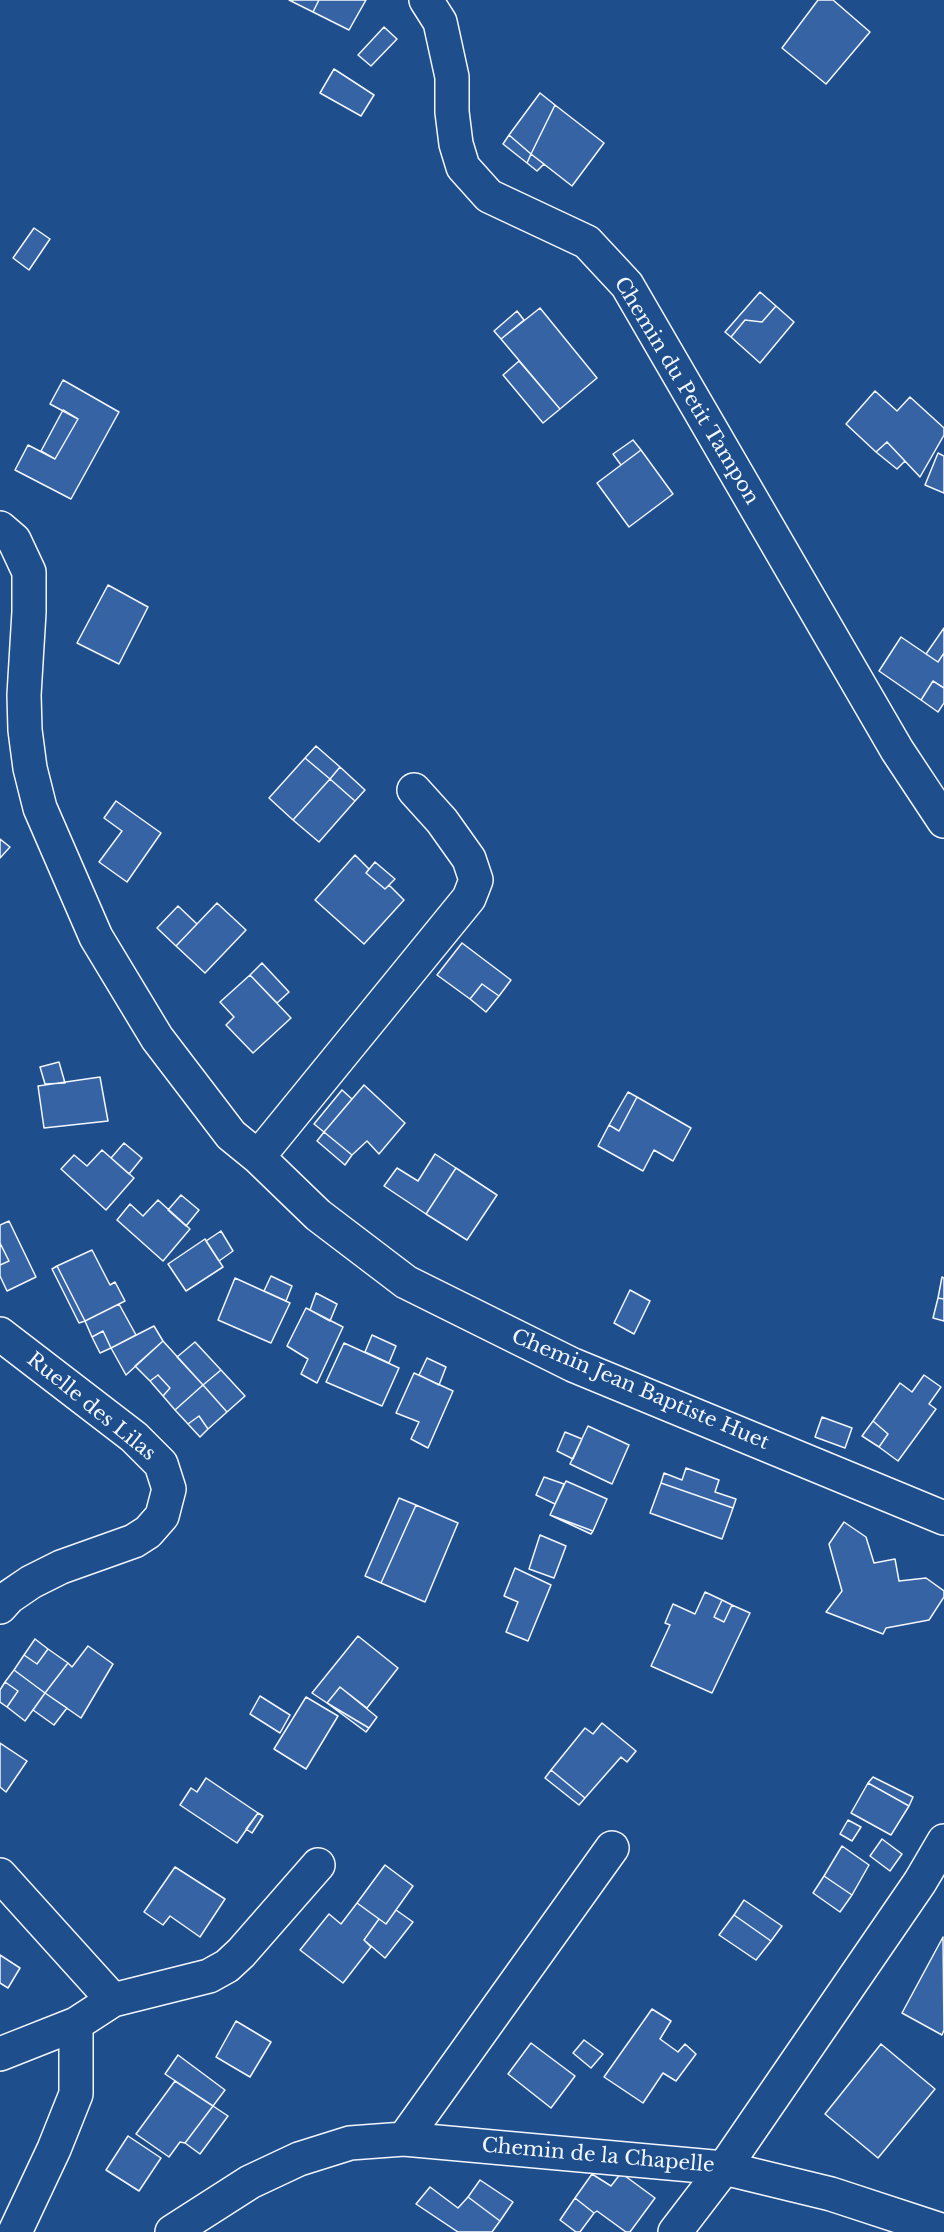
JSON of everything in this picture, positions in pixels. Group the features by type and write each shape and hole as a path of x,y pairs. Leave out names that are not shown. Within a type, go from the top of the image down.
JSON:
{"street":[{"name":"Chemin du Petit Tampon","path":"426,0 440,22 452,77 452,112 456,144 463,167 489,196 587,242 627,285 897,750 944,821"},
{"name":"Chemin Jean Baptiste Huet","path":"0,528 14,540 29,572 30,612 24,696 25,730 30,768 40,808 96,937 157,1038 231,1135 258,1157 318,1215 406,1282 573,1365 944,1518"},
{"path":"258,1157 469,898 476,880 469,859 442,821 414,790"},
{"name":"Ruelle des Lilas","path":"0,1334 134,1437 161,1464 169,1489 162,1516 148,1532 134,1541 61,1567 31,1582 0,1606"},
{"name":"Chemin de la Chapelle","path":"172,2232 250,2182 299,2159 350,2144 404,2139 724,2168 920,1882 944,1841"},
{"path":"404,2139 612,1848"},
{"path":"0,2054 76,2024 113,2000 209,1976 227,1966 242,1953 318,1865"},
{"path":"0,1875 113,2000"},
{"path":"15,2232 54,2150 76,2094 76,2024"},
{"path":"675,2232 724,2168 831,2193 944,2231"}],"building":[{"path":"289,0 319,0 313,12"},
{"path":"319,0 366,0 349,30 313,12"},
{"path":"818,0 833,0 870,32 826,84 782,48"},
{"path":"384,27 397,39 371,66 358,55"},
{"path":"334,69 374,95 361,116 320,93"},
{"path":"540,93 555,105 531,154 509,135"},
{"path":"555,105 604,143 572,186 531,154"},
{"path":"509,135 531,154 527,163 503,144"},
{"path":"531,154 544,164 537,171 527,163"},
{"path":"34,228 50,239 29,270 13,258"},
{"path":"760,292 776,306 762,322 745,320 731,337 725,332"},
{"path":"776,306 794,322 760,363 731,337 745,320 762,322"},
{"path":"540,308 597,378 560,409 501,339"},
{"path":"517,311 524,320 501,339 494,331"},
{"path":"519,361 560,409 543,423 503,375"},
{"path":"63,380 119,412 71,499 15,470 28,445 55,459 78,419 50,404"},
{"path":"875,391 897,411 910,397 944,428 944,435 920,477 887,442 876,452 846,424"},
{"path":"63,410 78,419 55,459 41,451"},
{"path":"633,440 641,450 621,465 613,454"},
{"path":"887,442 905,461 897,469 876,452"},
{"path":"641,450 673,494 629,527 597,483"},
{"path":"938,453 944,456 944,493 925,485"},
{"path":"108,585 148,607 119,664 77,643"},
{"path":"944,628 944,653 938,662 926,654"},
{"path":"901,637 938,662 944,653 944,688 933,681 921,700 879,671"},
{"path":"933,681 944,688 944,703 938,712 921,700"},
{"path":"316,746 340,767 330,779 305,758"},
{"path":"305,758 330,779 293,820 269,798"},
{"path":"340,767 365,790 355,801 330,779"},
{"path":"330,779 355,801 319,842 293,820"},
{"path":"116,801 161,833 127,882 99,862 122,831 104,818"},
{"path":"0,839 10,847 0,858"},
{"path":"355,855 369,869 366,873 385,889 389,885 404,900 364,944 315,900"},
{"path":"375,862 395,879 385,889 366,873"},
{"path":"217,903 246,930 205,973 176,946"},
{"path":"178,906 197,924 176,946 157,928"},
{"path":"462,943 511,980 499,996 482,984 470,999 437,975"},
{"path":"262,963 289,992 277,1003 250,975"},
{"path":"250,975 291,1018 253,1053 226,1025 234,1017 220,1002"},
{"path":"482,984 499,996 486,1012 470,999"},
{"path":"59,1062 65,1083 45,1084 40,1067"},
{"path":"100,1077 108,1121 44,1128 38,1086"},
{"path":"364,1085 405,1123 379,1154 367,1141 352,1155 324,1132"},
{"path":"342,1090 352,1099 324,1132 314,1124"},
{"path":"628,1092 637,1097 619,1131 609,1125"},
{"path":"637,1097 691,1128 673,1161 654,1150 643,1171 598,1146 609,1125 619,1131"},
{"path":"324,1132 352,1155 345,1165 317,1141"},
{"path":"124,1143 142,1158 129,1174 111,1158"},
{"path":"102,1150 134,1178 106,1210 61,1169 74,1155 87,1166"},
{"path":"435,1154 456,1168 426,1214 384,1186 397,1168 418,1181"},
{"path":"456,1168 497,1195 467,1240 426,1214"},
{"path":"181,1195 199,1210 186,1226 168,1210"},
{"path":"158,1200 190,1229 163,1261 117,1220 130,1204 143,1216"},
{"path":"9,1221 36,1277 7,1291 0,1276 0,1265 9,1261 0,1243 0,1225"},
{"path":"221,1231 233,1251 219,1261 206,1241"},
{"path":"205,1239 223,1267 186,1291 168,1264"},
{"path":"0,1243 9,1261 0,1265"},
{"path":"92,1250 110,1285 115,1282 125,1301 85,1321 57,1266"},
{"path":"57,1266 85,1321 79,1323 52,1269"},
{"path":"271,1276 292,1286 286,1301 264,1291"},
{"path":"942,1277 944,1278 944,1299 938,1298"},
{"path":"235,1278 290,1303 271,1343 218,1320"},
{"path":"630,1290 650,1301 634,1334 614,1323"},
{"path":"316,1293 337,1304 330,1321 310,1310"},
{"path":"938,1298 944,1299 944,1321 933,1318"},
{"path":"119,1304 136,1335 111,1348 103,1331 92,1337 85,1321"},
{"path":"306,1308 343,1327 317,1383 301,1374 308,1359 287,1346"},
{"path":"154,1326 163,1341 126,1375 111,1348"},
{"path":"103,1331 111,1348 100,1353 92,1337"},
{"path":"372,1335 396,1346 389,1363 365,1352"},
{"path":"163,1341 203,1385 175,1410 163,1396 170,1388 158,1375 150,1381 135,1366"},
{"path":"195,1342 221,1370 203,1385 177,1357"},
{"path":"344,1343 399,1368 382,1406 326,1382"},
{"path":"427,1358 446,1367 439,1385 419,1375"},
{"path":"221,1370 245,1396 227,1412 203,1385"},
{"path":"414,1373 453,1391 428,1448 411,1439 419,1422 396,1413"},
{"path":"158,1375 170,1388 163,1396 150,1381"},
{"path":"924,1375 941,1387 929,1404 936,1409 898,1461 879,1447 888,1434 873,1421 900,1383 912,1392"},
{"path":"203,1385 227,1412 208,1429 199,1416 188,1424 175,1410"},
{"path":"199,1416 208,1429 200,1437 188,1424"},
{"path":"822,1417 852,1428 845,1448 815,1437"},
{"path":"873,1421 888,1434 879,1447 862,1436"},
{"path":"588,1426 629,1445 612,1484 570,1464"},
{"path":"565,1432 582,1439 573,1459 557,1451"},
{"path":"686,1468 719,1480 715,1492 736,1499 733,1508 661,1483 664,1473 682,1480"},
{"path":"544,1477 564,1484 555,1504 536,1495"},
{"path":"566,1481 607,1499 593,1531 550,1515"},
{"path":"661,1483 733,1508 722,1539 650,1513"},
{"path":"399,1498 416,1505 381,1583 365,1576"},
{"path":"416,1505 458,1523 425,1602 381,1583"},
{"path":"550,1515 593,1531 591,1534"},
{"path":"844,1522 866,1537 874,1563 895,1559 899,1581 926,1578 944,1591 944,1597 929,1620 886,1628 883,1634 826,1612 842,1591 829,1544"},
{"path":"540,1535 566,1546 554,1578 529,1569"},
{"path":"515,1568 551,1585 528,1641 506,1632 518,1602 504,1596"},
{"path":"705,1592 722,1600 714,1617 724,1622 732,1605 750,1613 712,1693 651,1666 670,1625 665,1623 673,1604 695,1614"},
{"path":"722,1600 732,1605 724,1622 714,1617"},
{"path":"358,1636 398,1668 367,1708 340,1687 327,1703 312,1693"},
{"path":"35,1639 48,1649 37,1664 24,1655"},
{"path":"88,1646 113,1664 81,1718 45,1693 68,1663 72,1667"},
{"path":"48,1649 68,1663 45,1693 14,1670 24,1655 37,1664"},
{"path":"14,1670 45,1693 25,1721 7,1707 18,1691 5,1682"},
{"path":"5,1682 18,1691 7,1707 0,1702 0,1690"},
{"path":"340,1687 377,1717 369,1728 327,1703"},
{"path":"45,1693 67,1708 54,1725 33,1710"},
{"path":"260,1696 290,1715 280,1733 250,1714"},
{"path":"306,1697 338,1716 306,1769 274,1749"},
{"path":"327,1703 369,1728 366,1732"},
{"path":"602,1723 636,1751 627,1762 621,1757 585,1798 551,1770 585,1728 593,1734"},
{"path":"0,1743 27,1761 6,1792 0,1787"},
{"path":"551,1770 585,1798 579,1805 545,1778"},
{"path":"873,1777 913,1797 909,1806 868,1783"},
{"path":"206,1778 258,1813 237,1843 180,1805 191,1788 197,1792"},
{"path":"868,1783 909,1806 891,1835 851,1813"},
{"path":"258,1813 263,1816 252,1833 246,1829"},
{"path":"848,1820 861,1827 852,1841 840,1834"},
{"path":"882,1839 902,1854 890,1871 870,1856"},
{"path":"842,1846 869,1865 852,1895 824,1876"},
{"path":"385,1865 413,1886 386,1924 357,1903"},
{"path":"175,1867 225,1899 200,1937 170,1916 163,1925 144,1912"},
{"path":"824,1876 852,1895 840,1912 813,1893"},
{"path":"744,1900 782,1926 771,1941 734,1915"},
{"path":"357,1903 379,1919 364,1940 371,1947 343,1983 300,1950 329,1914 341,1924"},
{"path":"396,1910 413,1922 385,1958 364,1940 379,1919 386,1924"},
{"path":"734,1915 771,1941 756,1960 719,1935"},
{"path":"943,1937 944,2030 942,2035 902,2013"},
{"path":"0,1955 20,1968 8,1988 0,1983"},
{"path":"652,2009 671,2021 660,2039 678,2052 685,2044 696,2054 676,2081 663,2073 643,2103 604,2077"},
{"path":"236,2021 271,2042 250,2077 216,2057"},
{"path":"584,2040 603,2054 591,2068 573,2053"},
{"path":"531,2043 575,2076 551,2108 508,2074"},
{"path":"881,2044 935,2089 878,2158 825,2114"},
{"path":"178,2055 225,2090 213,2106 165,2074"},
{"path":"175,2081 213,2106 185,2143 180,2142 169,2157 136,2134"},
{"path":"213,2106 228,2116 200,2154 185,2143"},
{"path":"128,2136 161,2158 139,2191 106,2170"},
{"path":"621,2173 655,2198 630,2232 626,2232 597,2211 594,2213 575,2198 592,2174 611,2186"},
{"path":"480,2180 513,2202 500,2221 468,2197"},
{"path":"430,2187 458,2208 468,2197 500,2221 492,2232 458,2232 416,2204"},
{"path":"575,2198 594,2213 580,2232 576,2232 560,2220"}]}
